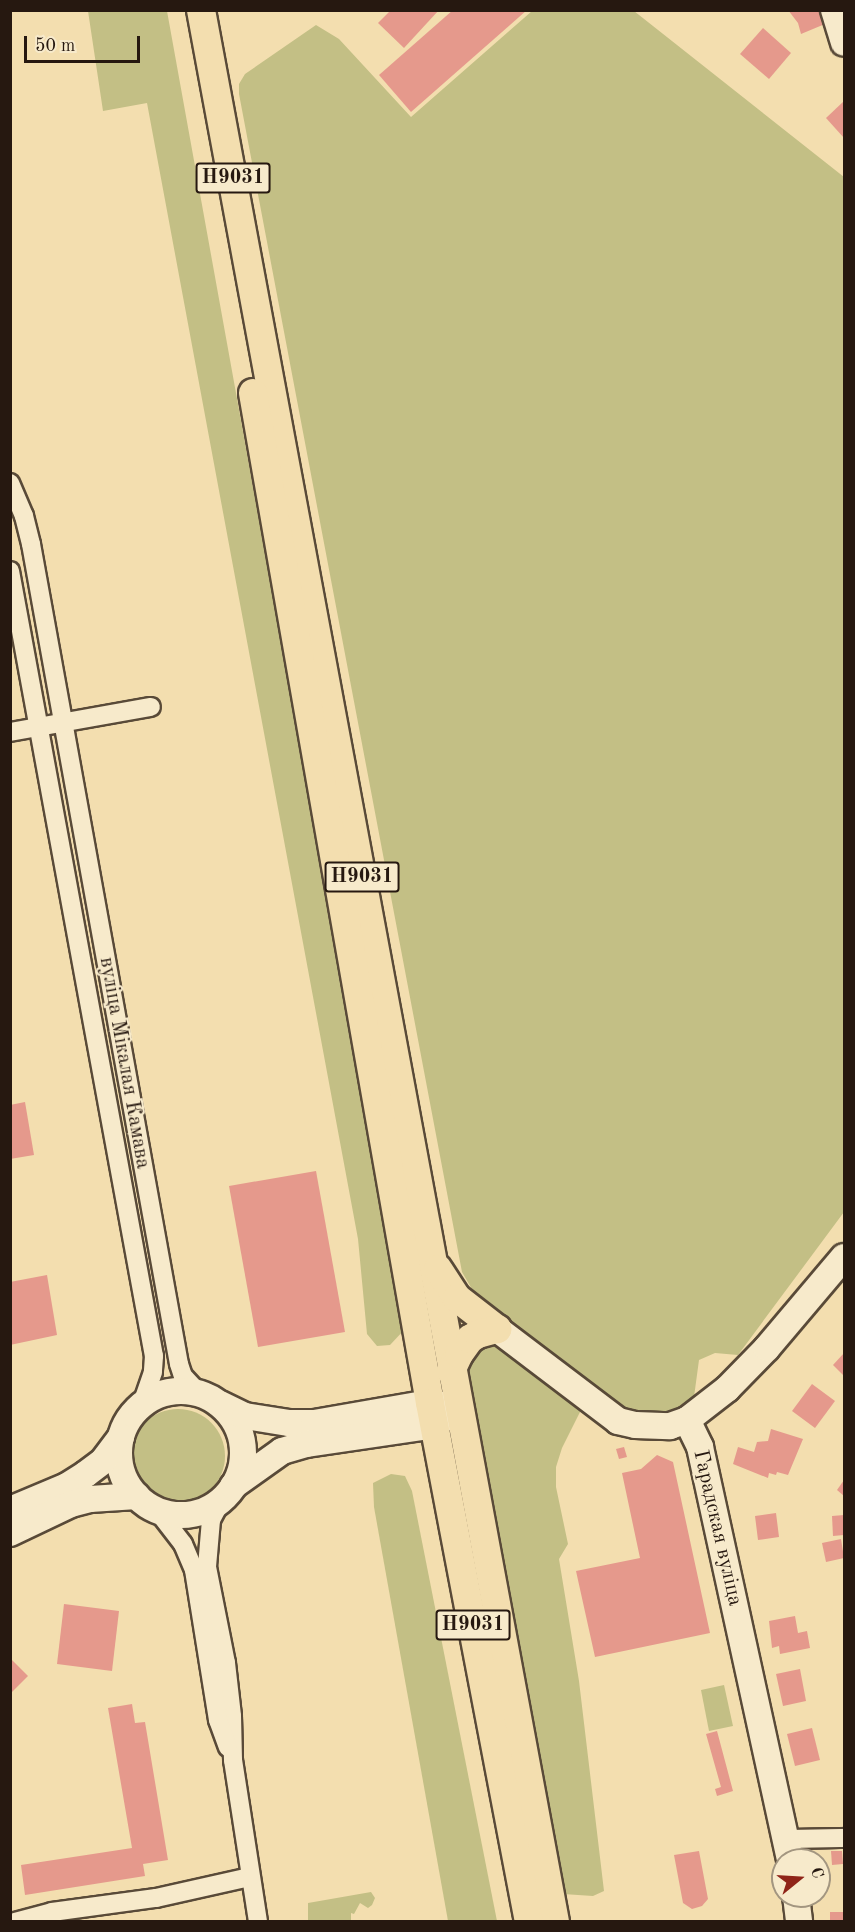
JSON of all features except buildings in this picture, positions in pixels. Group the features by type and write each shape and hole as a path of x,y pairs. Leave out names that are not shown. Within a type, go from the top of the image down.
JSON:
{"main road":[{"name":"Н9031","path":"182,10 441,1412 529,1922"},
{"name":"Н9031","path":"201,10 432,1257 451,1371 441,1412 555,1922"},
{"path":"834,10 844,42"},
{"path":"432,1257 457,1298 496,1329 618,1421 654,1427 687,1420 727,1389 844,1257"},
{"path":"451,1371 459,1354 470,1339 487,1330 496,1329"},
{"path":"10,1510 67,1486 86,1474 103,1461 121,1437 129,1419 141,1406 154,1397 168,1392 184,1391 210,1399 245,1416 289,1423 314,1423 441,1412"},
{"path":"210,1399 232,1418 242,1440 242,1464 227,1494"},
{"path":"10,1533 74,1503 90,1499 146,1503 187,1515 202,1511 282,1451 441,1412"},
{"name":"Гарадская вуліца","path":"687,1420 700,1447 788,1848"},
{"path":"121,1437 121,1467 146,1503"}],"street":[{"name":"вуліца Мікалая Камава","path":"10,483 24,516 31,544 179,1364 183,1376 210,1399"},
{"name":"вуліца Мікалая Камава","path":"10,571 154,1356 153,1372 141,1406"},
{"path":"10,732 151,707"},
{"path":"227,1494 211,1520 207,1560 227,1673 232,1716 233,1760 258,1922"},
{"path":"146,1503 183,1544 194,1570 218,1720 233,1760"},
{"path":"793,1848 844,1838"},
{"path":"15,1922 52,1912 156,1898 250,1877"}],"shaded area":[{"path":"88,11 167,11 405,1329 390,1345 377,1346 367,1334 358,1239 147,103 103,111"},
{"path":"532,11 634,11 844,177 844,1212 738,1355 715,1353 699,1360 694,1397 667,1414 628,1415 590,1392 562,1448 556,1467 556,1487 568,1544 559,1559 579,1681 604,1891 593,1896 563,1894 459,1373 474,1348 500,1342 512,1322 473,1291 462,1272 239,94 239,84 245,74 316,25 339,39 411,117"},
{"path":"178,1409 196,1413 211,1423 221,1438 225,1456 221,1474 211,1489 196,1499 178,1503 160,1499 145,1489 135,1474 131,1456 135,1438 145,1423 160,1413"},
{"path":"391,1474 405,1476 412,1491 497,1921 448,1921 374,1507 373,1483"},
{"path":"724,1685 733,1726 709,1731 701,1690"},
{"path":"371,1892 375,1898 372,1905 368,1908 360,1903 354,1914 351,1913 351,1921 308,1921 308,1903"}]}
